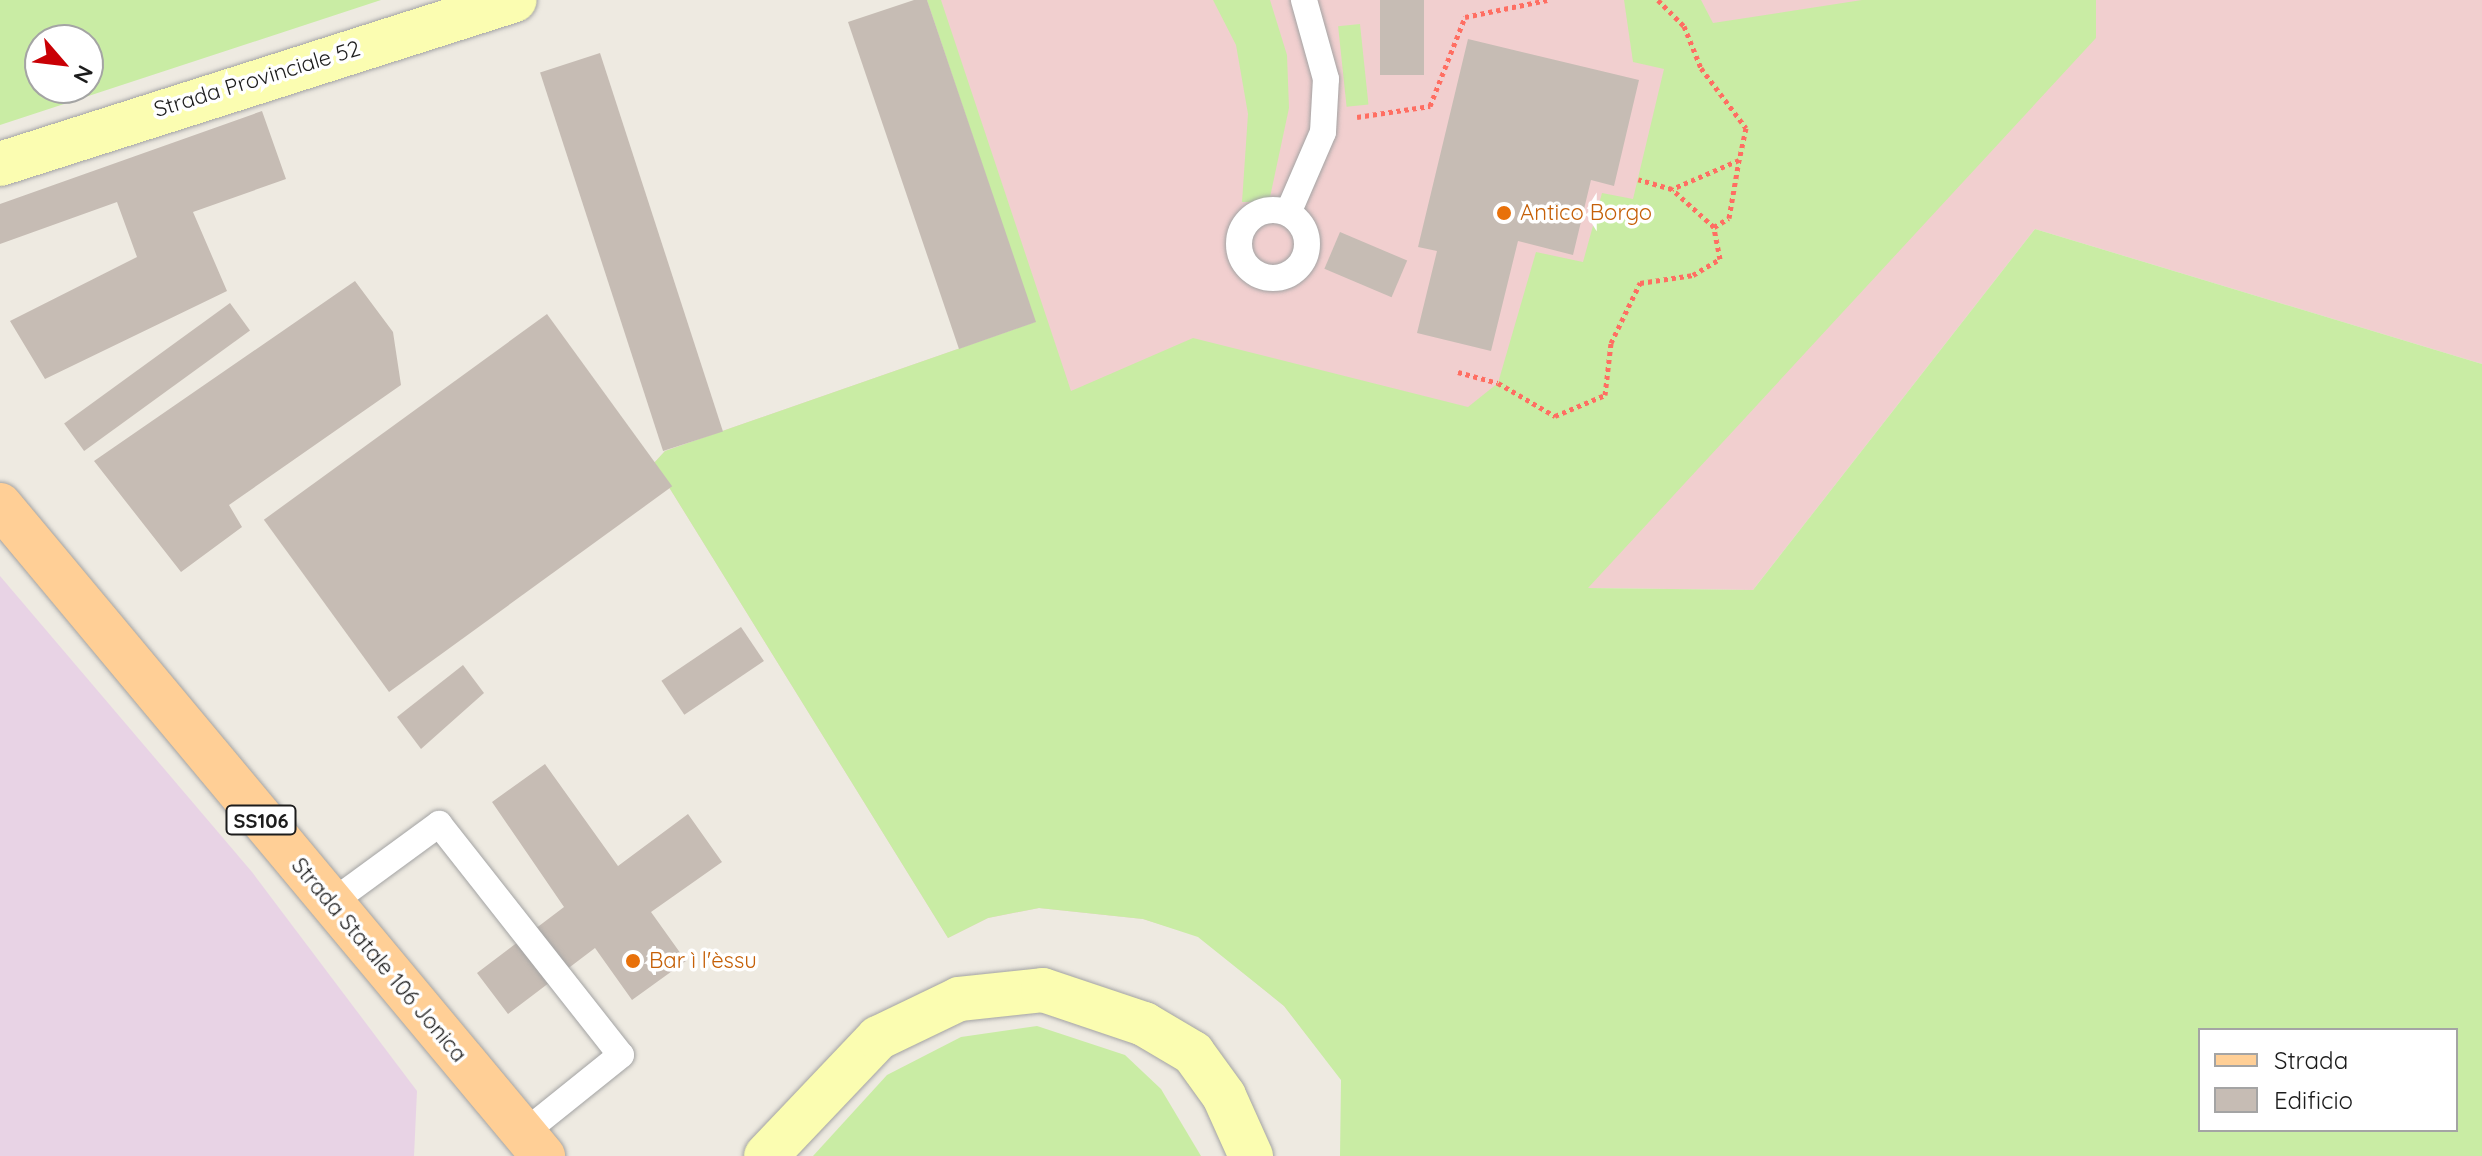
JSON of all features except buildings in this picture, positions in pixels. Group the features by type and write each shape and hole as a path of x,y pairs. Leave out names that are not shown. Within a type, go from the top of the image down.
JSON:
{"main road":[{"name":"Strada Provinciale 52","path":"0,164 515,0"},
{"name":"Strada Statale 106 Jonica","path":"0,505 534,1145"},
{"path":"769,1153 878,1038 959,999 1043,990 1144,1024 1193,1053 1224,1096 1251,1156"}],"lane":[{"path":"1288,213 1323,132 1326,79 1304,0"},
{"path":"331,903 439,824 621,1055 534,1145"}],"path":[{"path":"1323,132 1349,118 1430,106 1465,17 1547,0"},
{"path":"1658,0 1684,26 1701,68 1737,111 1746,128 1729,218 1714,227"},
{"path":"1672,189 1739,160"},
{"path":"1458,372 1498,383 1538,412 1555,416 1593,406 1610,385 1611,343 1640,283 1710,269 1722,243 1714,227 1672,189 1638,179"}],"shaded area":[{"path":"927,0 2482,0 2482,364 2035,229 1753,590 1587,588 1342,1080 1284,1006 1198,936 1143,919 1039,908 988,918 948,938 654,463 665,451 1035,322"},
{"path":"0,576 252,872 417,1091 414,1156 0,1156"}],"green space":[{"path":"0,0 381,0 104,91 104,24 24,24 24,104 64,104 0,125"},
{"path":"927,0 941,0 1071,391 1193,338 1468,407 1498,383 1536,252 1583,262 1602,193 1633,199 1664,69 1633,62 1624,0 1701,0 1713,23 1862,0 2096,0 2096,38 1588,588 1753,590 2035,229 2482,364 2482,1156 1340,1156 1341,1080 1284,1006 1198,937 1143,919 1039,908 988,918 948,938 654,463 665,451 1035,322"},
{"path":"1213,0 1270,0 1287,55 1289,108 1269,202 1242,202 1248,114 1236,45"},
{"path":"1360,24 1368,105 1347,107 1338,26"},
{"path":"1037,1026 1125,1055 1161,1089 1201,1156 813,1156 887,1075 961,1037"}],"place":[{"name":"Antico Borgo","path":"1504,213"},
{"name":"Bar ì l'èssu","path":"633,961"}]}
